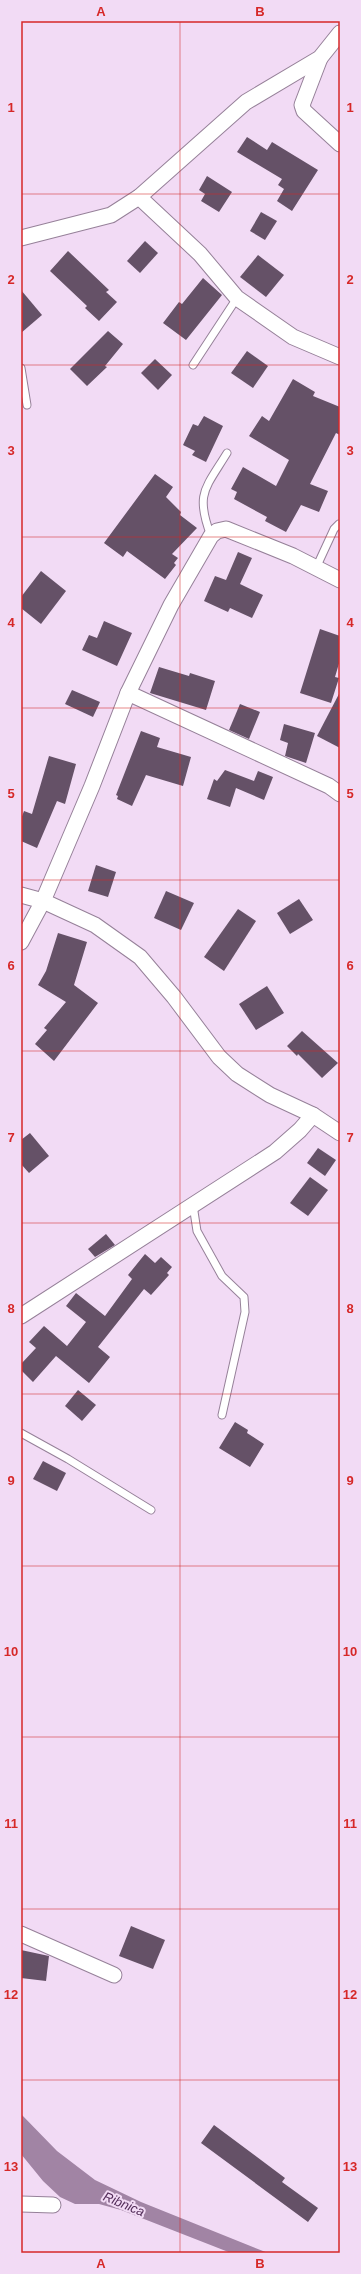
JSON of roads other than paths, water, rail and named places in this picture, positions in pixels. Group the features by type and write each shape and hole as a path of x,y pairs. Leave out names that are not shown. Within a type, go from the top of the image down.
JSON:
{"street":[{"path":"340,33 320,58 302,105 304,111 340,144"},
{"path":"21,238 111,215 139,197 246,102 320,58"},
{"path":"139,197 200,254 237,298 293,337 340,357"},
{"path":"21,942 43,901 92,786 128,693 171,605 211,536 217,531 226,529 293,556 340,580"},
{"path":"128,693 329,786 340,794"},
{"path":"21,895 43,901 95,925 140,957 174,997 219,1057 237,1074 270,1095 313,1115 340,1133"},
{"path":"21,1316 275,1152 296,1134 313,1115"},
{"path":"21,1934 114,1975"},
{"path":"21,2204 53,2205"}],"lane":[{"path":"192,365 237,298"},
{"path":"21,368 27,405"},
{"path":"211,536 203,515 202,502 206,488 227,453"},
{"path":"316,568 334,529 339,524"},
{"path":"193,1205 197,1231 222,1276 244,1297 245,1312 222,1415"},
{"path":"21,1433 68,1459 151,1510"}],"water":[{"name":"Ribnica","path":"21,2114 57,2151 95,2180 141,2202 268,2253 231,2253 121,2210 99,2204 75,2204 60,2197 43,2181 21,2154"}]}
